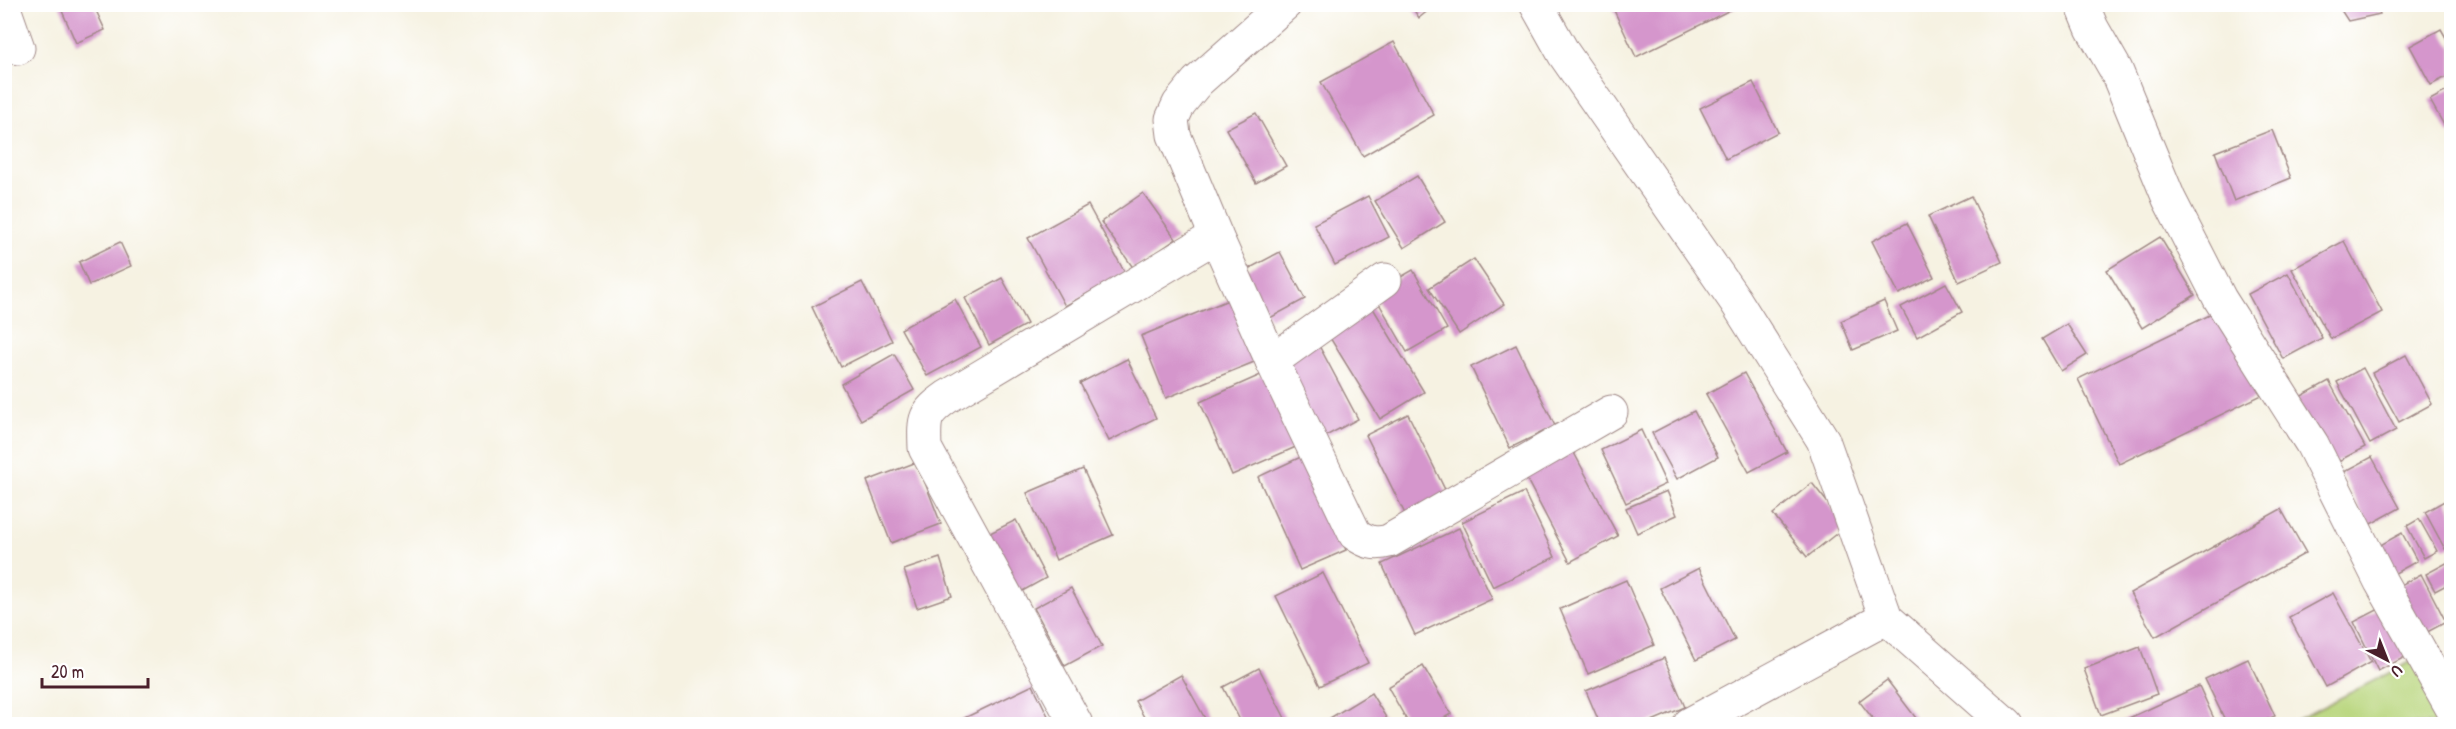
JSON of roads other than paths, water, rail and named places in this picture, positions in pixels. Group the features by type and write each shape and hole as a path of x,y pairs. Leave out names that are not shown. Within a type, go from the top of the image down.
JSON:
{"street":[{"path":"1285,4 1197,82 1179,104 1172,119 1174,135 1272,362 1355,534 1363,540 1380,544 1389,541 1611,412"},
{"path":"1536,4 1564,54 1735,300 1823,440 1886,618 2006,724"},
{"path":"2082,4 2092,28 2116,70 2169,199 2220,299 2312,444 2381,582 2451,708"},
{"path":"4,8 18,48"},
{"path":"1076,724 925,448 926,418 930,409 947,397 1216,236"},
{"path":"1272,362 1385,280"},
{"path":"1690,724 1886,618"}]}
